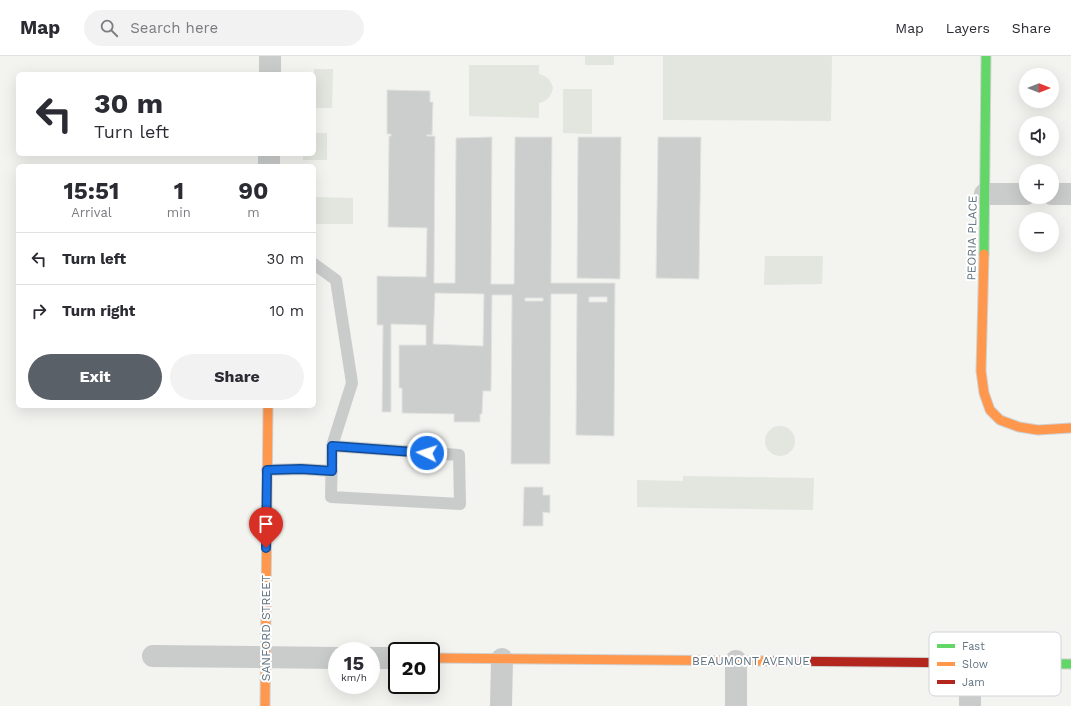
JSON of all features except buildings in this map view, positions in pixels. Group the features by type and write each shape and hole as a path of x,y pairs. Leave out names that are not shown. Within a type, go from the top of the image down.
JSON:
{"street":[{"path":"270,56 270,72"},
{"name":"PEORIA PLACE","path":"986,56 985,228 981,371 984,393 990,410 1000,420 1019,427 1038,430 1071,428"},
{"path":"985,194 1019,194"},
{"path":"1059,194 1071,194"},
{"name":"SANFORD STREET","path":"265,706 268,408"},
{"path":"153,656 328,658"},
{"name":"BEAUMONT AVENUE","path":"440,658 929,663"},
{"path":"501,706 502,659"},
{"path":"736,661 736,706"},
{"name":"BEAUMONT AVENUE","path":"1061,664 1071,664"}],"lane":[{"path":"316,265 336,280 352,383 332,446 331,497 460,504 459,455 332,446"},
{"path":"267,470 301,469 332,471"}],"shaded area":[{"path":"585,56 614,56 614,65 585,65"},
{"path":"663,56 832,56 831,121 663,120"},
{"path":"469,65 539,65 539,74 548,79 553,88 549,98 539,103 539,118 469,116"},
{"path":"314,69 333,69 332,108 316,108 316,72 314,72"},
{"path":"563,89 592,89 592,134 563,133"},
{"path":"316,133 327,133 327,160 303,160 303,156 316,156"},
{"path":"316,197 353,198 353,224 316,224"},
{"path":"765,256 823,256 822,284 764,285"},
{"path":"780,426 791,430 795,441 791,452 780,456 769,452 765,441 769,430"},
{"path":"683,476 814,478 813,510 637,507 637,480 683,481"}],"traffic: fast":[{"path":"984,254 986,56"},
{"path":"1061,664 1071,664"}],"traffic: slow":[{"path":"984,254 981,371 984,393 990,410 1000,420 1019,427 1038,430 1071,428"},
{"path":"265,706 268,408"},
{"path":"440,658 769,661"}],"traffic: jam":[{"path":"769,661 929,663"}],"route":[{"path":"266,548 267,470 301,469 332,471 332,446 427,453"}]}
